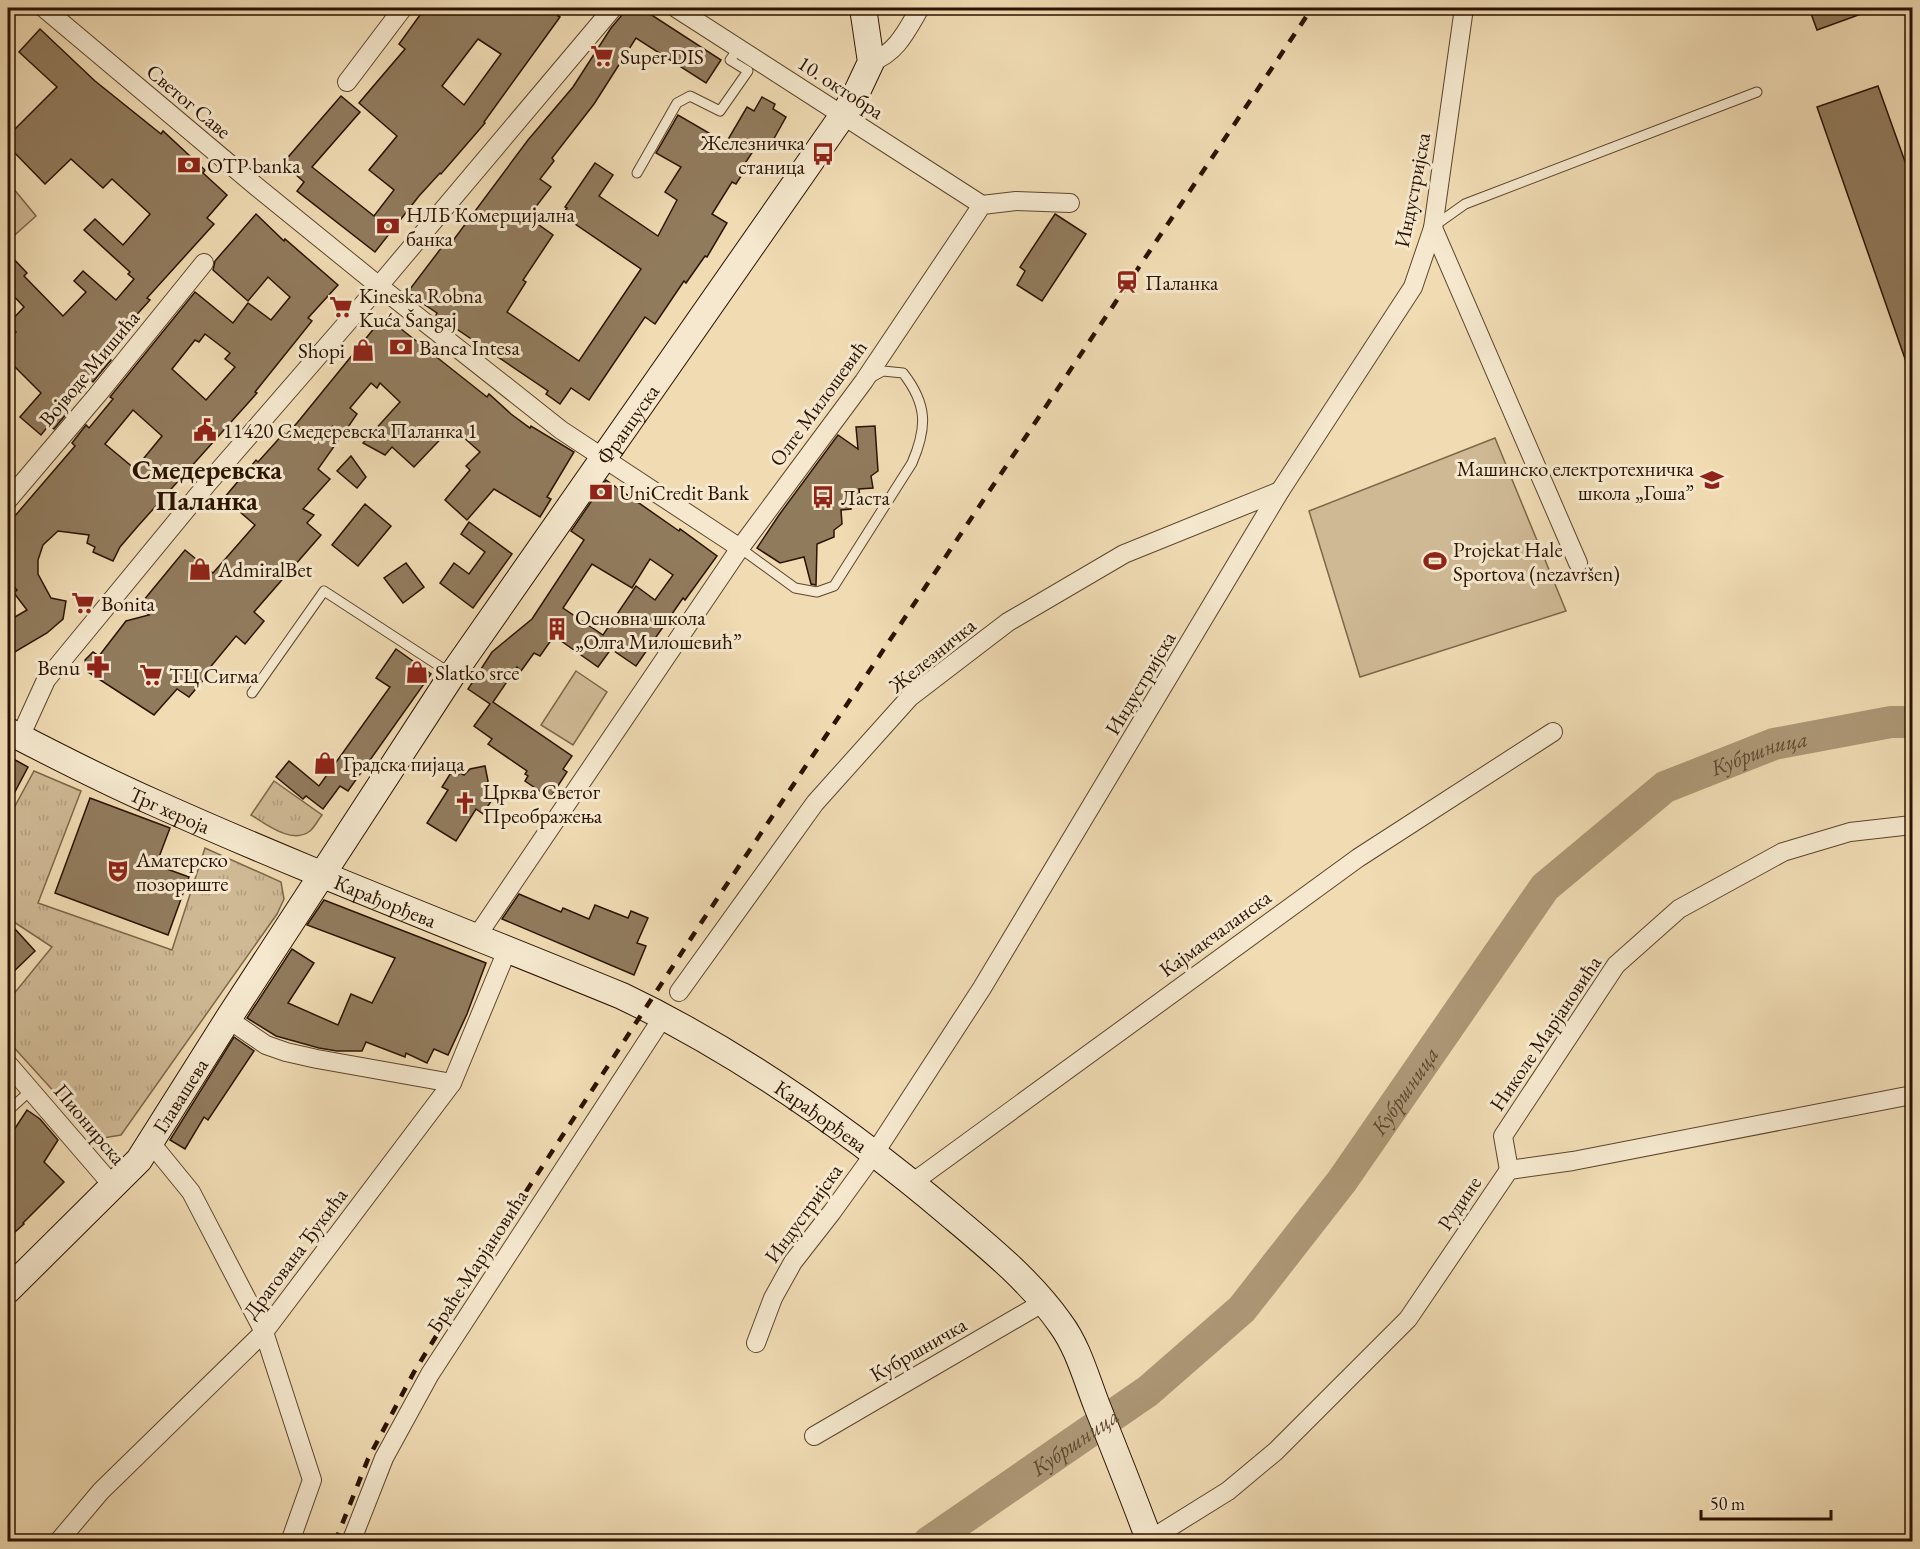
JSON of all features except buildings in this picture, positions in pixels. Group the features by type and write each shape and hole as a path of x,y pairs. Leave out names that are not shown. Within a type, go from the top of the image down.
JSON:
{"main road":[{"path":"863,8 871,62"},
{"name":"Француска","path":"322,875 452,675 843,115 871,62"},
{"name":"Трг хероја","path":"12,734 153,802 322,875"},
{"name":"Карађорђева","path":"322,875 508,948 622,996 663,1017 739,1061 810,1108 912,1183 974,1234 1044,1302 1061,1324 1077,1354 1148,1538"},
{"name":"Главашева","path":"8,1290 140,1160 322,875"}],"street":[{"name":"Светог Саве","path":"44,8 257,187 561,430 740,548"},
{"path":"346,82 403,8"},
{"path":"12,734 46,680 208,483 379,286 613,8"},
{"name":"10. октобра","path":"676,8 982,205"},
{"path":"871,62 882,58 898,45 920,8"},
{"name":"Индустријска","path":"756,1343 773,1298 800,1250 832,1212 874,1154 982,988 1280,491 1413,287 1432,228 1464,8"},
{"path":"982,205 1016,201 1070,203"},
{"name":"Олге Милошевић","path":"477,936 740,548 864,381 982,205"},
{"path":"1432,228 1578,563"},
{"name":"Војводе Мишића","path":"8,500 98,394 204,263"},
{"name":"Железничка","path":"679,992 815,803 910,697 1008,622 1124,554 1280,491"},
{"name":"Кајмакчаланска","path":"912,1183 1358,858 1553,732"},
{"name":"Николе Марјановића","path":"1509,1170 1503,1136 1616,965 1679,909 1783,852 1850,832 1912,825"},
{"name":"Драгована Ђукића","path":"58,1542 101,1491 264,1332 452,1083 508,948"},
{"name":"Браће Марјановића","path":"351,1542 384,1458 430,1374 663,1017"},
{"path":"228,1019 266,1045 286,1052 452,1083"},
{"name":"Пионирска","path":"8,1064 114,1187"},
{"name":"Рудине","path":"1148,1538 1228,1491 1276,1450 1407,1319 1509,1170 1573,1161 1912,1095"},
{"path":"151,1143 191,1192 264,1332 312,1480 290,1542"},
{"name":"Кубршничка","path":"814,1436 1044,1302"}],"lane":[{"path":"637,173 677,103 690,96 720,111 748,71 730,60 739,48"},
{"path":"1432,228 1465,204 1757,92"},
{"path":"740,548 795,588 817,592 834,586 912,463 921,441 922,415 916,390 903,374 883,370 864,381"},
{"path":"252,693 324,591 452,675"},
{"name":"Пионирска","path":"8,1111 31,1090"}],"green space":[{"path":"8,182 36,216 8,241"},
{"name":"Projekat Hale Sportova (nezavršen)","path":"1495,438 1566,611 1360,677 1309,511"},
{"path":"576,671 607,692 573,745 541,725"},
{"path":"34,771 81,791 38,903 172,950 205,848 281,882 284,899 277,914 121,1135 97,1139 8,1041 8,1001 52,947 8,918 8,819"},
{"path":"274,781 322,815 310,831 295,836 279,832 251,815"}],"waterway":[{"name":"Кубршница","path":"929,1542 1148,1391 1242,1309 1342,1181 1545,887 1665,787 1774,744 1891,722 1912,722"}],"railway":[{"path":"335,1542 368,1459 414,1372 512,1213 703,920 1312,8"}],"place":[{"name":"Super DIS","path":"602,56"},
{"name":"Железничка станица","path":"823,154"},
{"name":"OTP banka","path":"189,165"},
{"name":"НЛБ Комерцијална банка","path":"388,226"},
{"name":"Паланка","path":"1127,282"},
{"name":"Kineska Robna Kuća Šangaj","path":"341,307"},
{"name":"Banca Intesa","path":"401,347"},
{"name":"Shopi","path":"363,350"},
{"name":"11420 Смедеревска Паланка 1","path":"205,430"},
{"name":"Машинско електротехничка школа „Гоша”","path":"1712,480"},
{"name":"UniCredit Bank","path":"601,492"},
{"name":"Ласта","path":"823,497"},
{"name":"Projekat Hale Sportova (nezavršen)","path":"1435,561"},
{"name":"AdmiralBet","path":"200,569"},
{"name":"Bonita","path":"83,603"},
{"name":"Основна школа „Олга Милошевић”","path":"557,629"},
{"name":"Benu","path":"98,667"},
{"name":"Slatko srce","path":"417,672"},
{"name":"ТЦ Сигма","path":"151,675"},
{"name":"Градска пијаца","path":"325,763"},
{"name":"Црква Светог Преображења","path":"465,803"},
{"name":"Аматерско позориште","path":"118,871"}],"district":[{"name":"Смедеревска Паланка","path":"207,484"}]}
